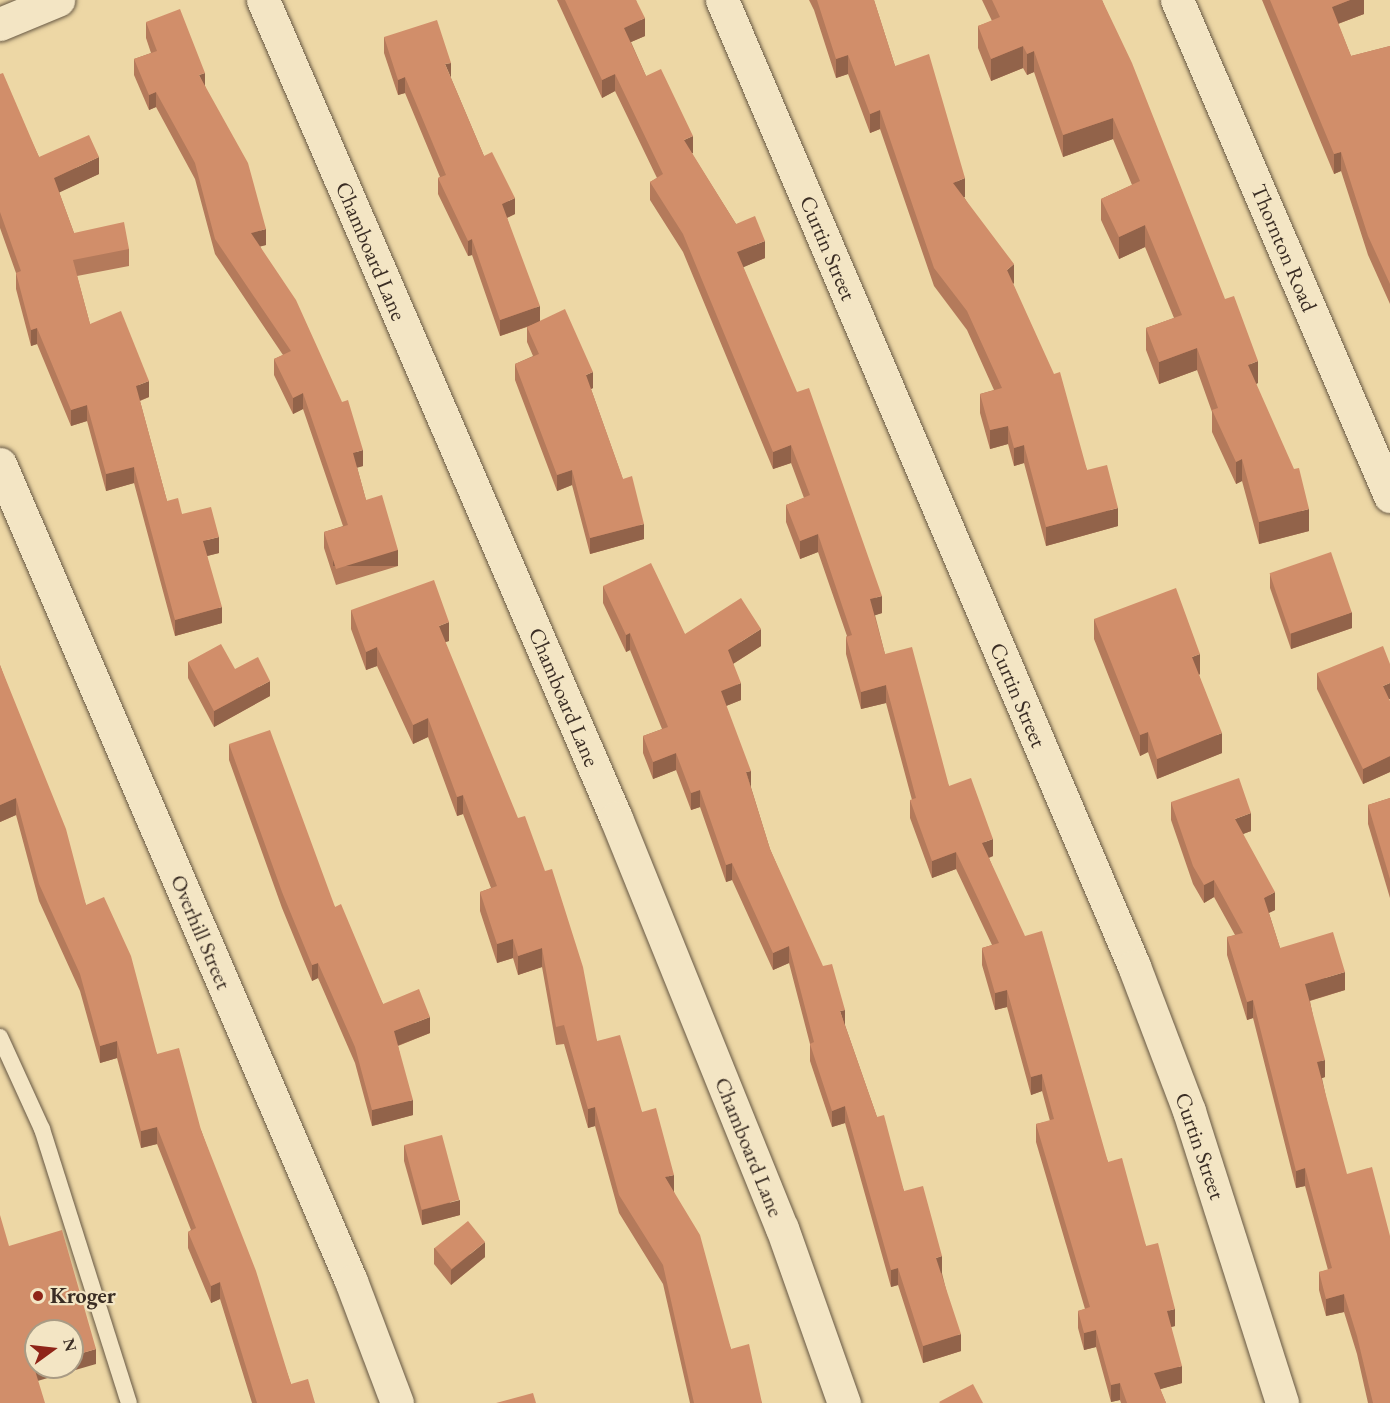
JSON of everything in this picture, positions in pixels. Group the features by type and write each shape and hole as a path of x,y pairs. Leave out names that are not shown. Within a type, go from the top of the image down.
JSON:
{"street":[{"path":"0,24 58,0"},
{"name":"Chamboard Lane","path":"263,0 616,818 782,1228 844,1403"},
{"name":"Curtin Street","path":"722,0 1134,966 1189,1111 1282,1403"},
{"name":"Thornton Road","path":"1177,0 1390,496"},
{"name":"Overhill Street","path":"0,464 351,1281 397,1403"}],"lane":[{"path":"0,1037 42,1129 129,1403"}],"building":[{"path":"565,0 636,0 645,18 624,28 646,76 661,69 693,136 684,140 736,224 755,216 765,241 737,252 797,392 809,388 882,596 870,599 885,654 912,647 949,786 971,778 993,839 982,843 1025,936 1042,931 1108,1162 1122,1158 1146,1246 1158,1243 1175,1309 1167,1311 1182,1366 1154,1373 1166,1403 1127,1403 1120,1383 1111,1385 1096,1330 1084,1333 1078,1311 1090,1307 1036,1124 1054,1119 1042,1074 1031,1077 1007,990 995,993 982,948 999,943 956,852 932,861 910,800 916,798 886,685 861,692 846,637 852,635 818,534 800,541 786,505 810,495 791,445 773,452 683,234 650,182 663,174 615,74 602,80"},
{"path":"817,0 874,0 895,66 929,54 965,178 953,183 1014,264 1007,270 1054,374 1060,372 1087,470 1107,465 1118,508 1046,527 1024,445 1014,448 1008,426 990,430 980,394 1002,388 967,311 934,268 880,110 870,114 848,55 836,59"},
{"path":"992,0 1102,0 1132,63 1225,299 1234,296 1258,361 1248,365 1294,469 1299,468 1309,509 1259,522 1242,459 1236,462 1212,410 1218,408 1197,348 1159,362 1146,328 1182,315 1145,225 1119,237 1101,199 1140,181 1113,118 1063,135 1034,51 1027,54 1023,46 991,59 978,26 1000,17"},
{"path":"1270,0 1350,0 1332,7 1351,56 1390,46 1390,284 1368,236 1341,152 1334,154"},
{"path":"180,9 205,73 199,75 248,163 266,229 251,233 296,300 342,402 348,400 363,450 353,453 366,500 382,495 398,550 336,569 324,532 348,525 303,393 293,398 274,359 291,351 215,239 195,163 156,92 149,95 134,59 157,51 146,22"},
{"path":"437,20 451,63 445,64 484,156 492,152 515,198 502,204 540,306 500,320 472,239 468,241 438,178 446,175 405,77 398,80 384,37"},
{"path":"3,73 39,157 89,135 99,157 54,178 74,233 124,222 129,249 73,260 90,324 121,311 149,381 136,386 167,501 178,498 182,514 211,507 219,537 203,541 222,607 175,620 134,467 106,474 87,405 71,410 37,328 31,330 16,273 21,271 0,212 0,74"},
{"path":"565,309 593,372 586,375 623,479 632,476 644,524 590,538 572,470 557,475 515,364 539,354 527,327"},
{"path":"1331,552 1352,613 1290,634 1270,573"},
{"path":"651,563 685,634 741,598 761,629 728,650 741,683 721,691 751,771 746,772 770,849 823,966 832,964 845,1010 840,1011 877,1117 884,1115 904,1191 923,1186 942,1256 936,1258 961,1334 923,1346 898,1268 891,1270 845,1106 832,1111 810,1044 814,1042 789,946 773,953 732,863 726,865 700,790 691,793 676,753 653,762 643,736 668,727 630,633 626,635 603,586"},
{"path":"434,580 449,622 439,626 518,818 525,816 545,871 552,869 583,967 597,1041 620,1035 642,1112 656,1108 674,1175 665,1177 700,1235 731,1349 749,1344 762,1403 694,1403 663,1265 619,1195 595,1107 588,1109 564,1025 556,1027 542,948 518,956 513,939 497,944 480,892 497,886 463,795 457,797 428,718 413,725 377,647 366,652 351,610"},
{"path":"1176,588 1200,654 1192,657 1222,733 1157,759 1148,732 1140,735 1094,619"},
{"path":"221,644 235,669 258,657 270,681 214,711 188,662"},
{"path":"1383,646 1390,664 1390,683 1383,686 1390,701 1390,756 1363,769 1317,673"},
{"path":"0,665 66,829 86,905 104,897 131,956 157,1054 179,1048 201,1130 256,1271 291,1384 308,1379 315,1403 257,1403 220,1282 211,1286 188,1232 196,1228 157,1127 141,1131 117,1041 100,1046 80,974 39,884 16,798 0,805"},
{"path":"270,730 335,907 341,904 383,1004 419,989 430,1017 394,1031 413,1100 372,1110 355,1047 318,963 312,965 282,892 229,744"},
{"path":"1239,778 1251,813 1235,819 1275,892 1264,898 1280,948 1333,932 1345,972 1305,984 1325,1060 1317,1062 1347,1174 1372,1167 1390,1236 1390,1403 1373,1403 1344,1294 1326,1299 1319,1272 1332,1268 1305,1168 1296,1171 1253,1000 1247,1002 1227,937 1243,933 1214,880 1204,885 1193,866 1171,802"},
{"path":"1390,798 1390,879 1368,805"},
{"path":"442,1135 459,1200 422,1210 404,1145"},
{"name":"Kroger","path":"0,1215 9,1246 62,1230 96,1349 84,1352 84,1319 24,1319 24,1379 38,1379 45,1403 0,1403"},
{"path":"468,1221 485,1242 452,1269 435,1248"},
{"path":"973,1384 983,1403 939,1402"},
{"path":"533,1393 536,1403 496,1403"}],"place":[{"name":"Kroger","path":"38,1296"}]}
